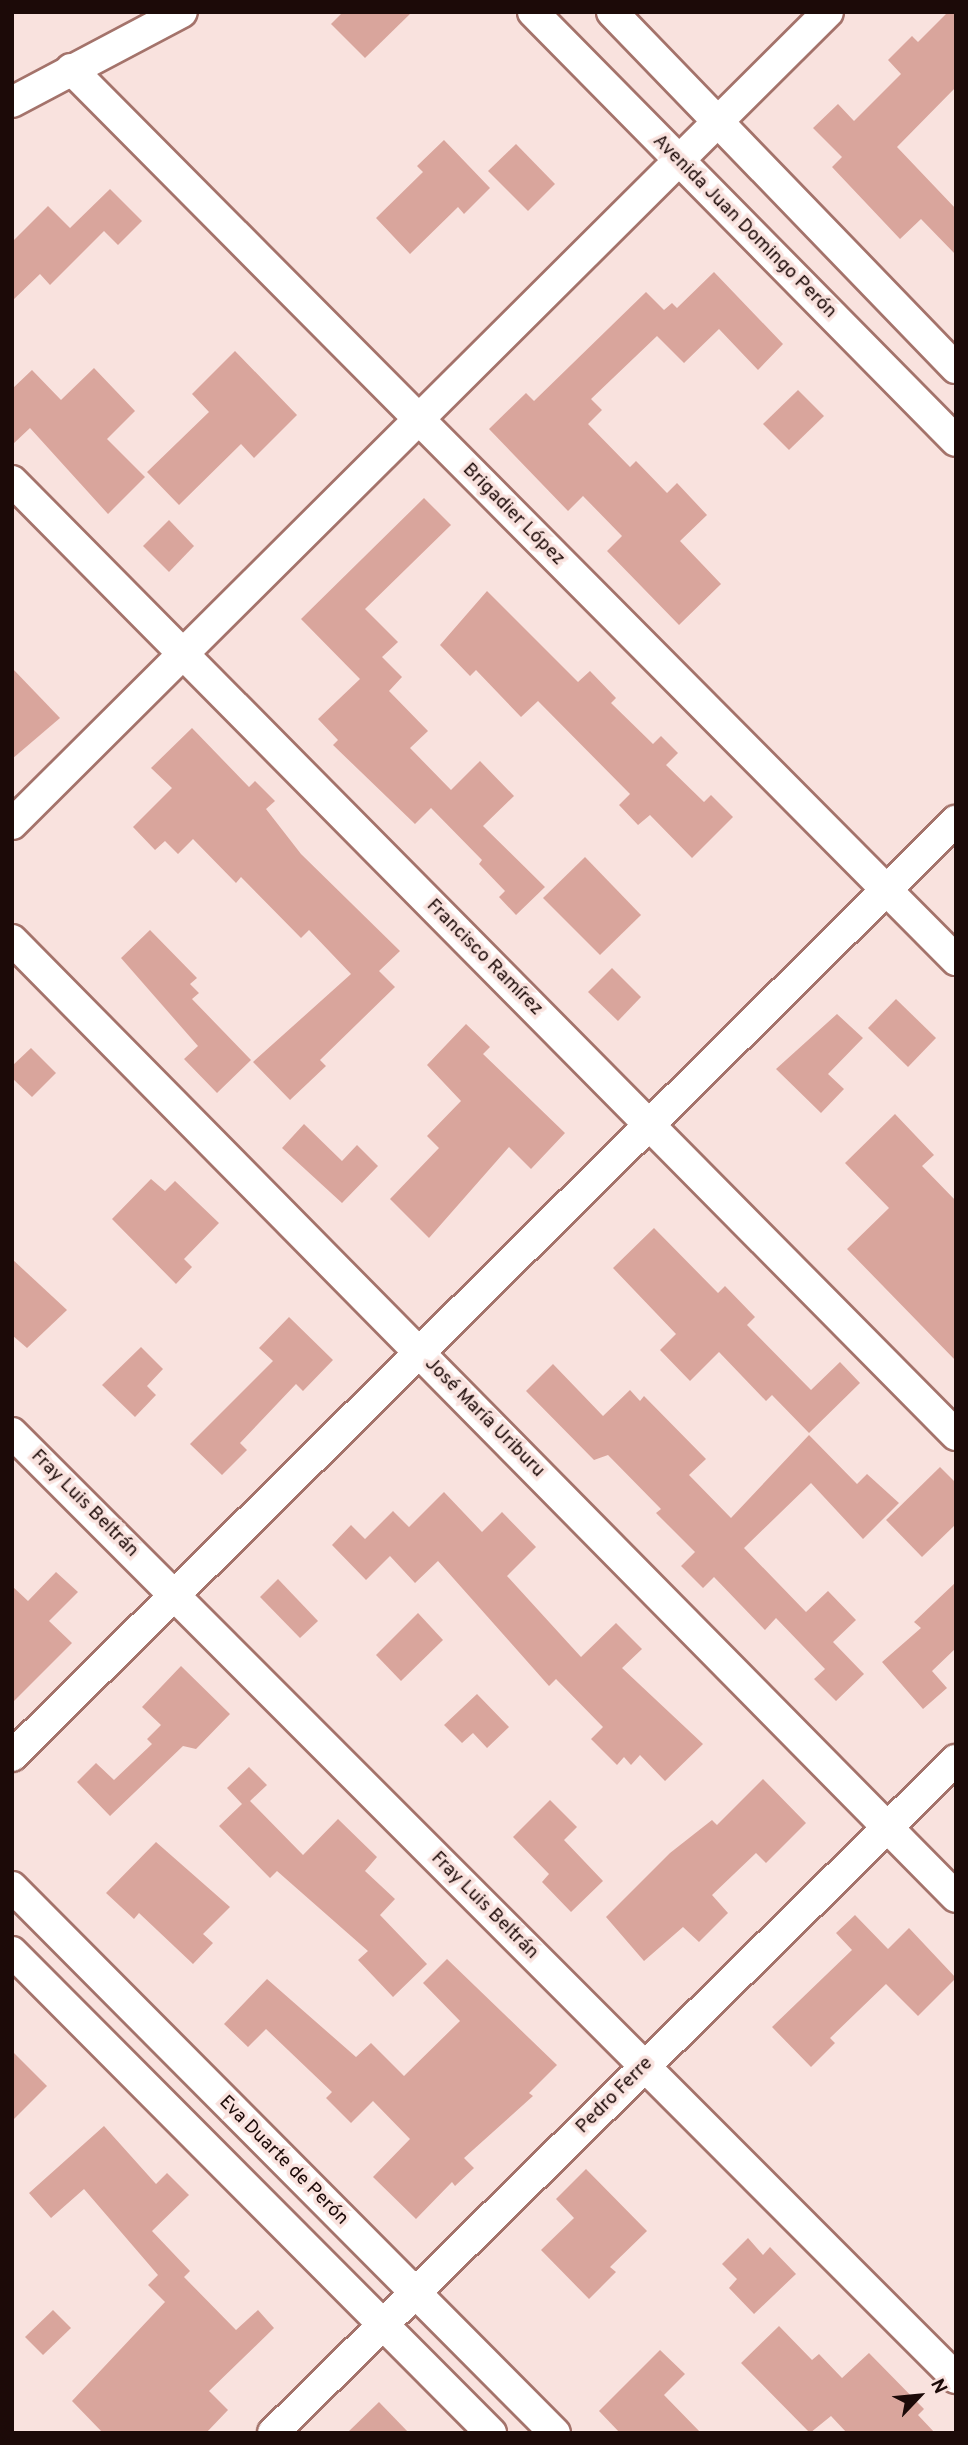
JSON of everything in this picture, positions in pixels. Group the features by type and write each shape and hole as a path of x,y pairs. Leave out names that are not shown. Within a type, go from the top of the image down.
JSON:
{"street":[{"path":"12,102 183,12"},
{"name":"Avenida Juan Domingo Perón","path":"533,12 956,442"},
{"path":"612,12 717,126 956,368"},
{"path":"12,824 717,126 828,12"},
{"name":"Brigadier López","path":"71,69 956,960"},
{"name":"Francisco Ramírez","path":"12,481 956,1434"},
{"path":"12,1756 956,821"},
{"name":"José María Uriburu","path":"12,940 956,1897"},
{"name":"Fray Luis Beltrán","path":"12,1433 956,2378"},
{"name":"Pedro Ferre","path":"273,2433 956,1760"},
{"name":"Eva Duarte de Perón","path":"12,1887 555,2433"},
{"path":"12,1952 491,2433"}],"building":[{"path":"343,12 412,12 365,58 331,24"},
{"path":"948,12 956,12 956,87 897,147 956,209 956,255 921,219 900,239 832,167 842,157 813,128 838,104 854,121 901,74 888,60 912,36 918,42"},
{"path":"444,140 490,188 464,214 458,207 410,254 376,218 423,172 417,166"},
{"path":"516,144 555,184 528,211 488,171"},
{"path":"110,189 142,221 118,245 104,231 50,285 40,274 12,301 12,242 48,206 70,228"},
{"path":"714,272 783,344 758,370 719,329 684,363 657,336 591,399 602,410 588,424 630,467 636,461 667,493 677,483 707,515 680,541 721,584 679,625 607,551 622,536 583,496 568,511 489,429 526,393 534,401 646,292 664,310 672,303 677,308"},
{"path":"235,351 297,415 254,458 241,444 179,505 147,472 209,412 192,394"},
{"path":"94,368 135,411 107,439 145,477 108,514 30,428 12,445 12,389 32,370 61,400"},
{"path":"798,390 824,416 789,450 763,424"},
{"path":"424,498 451,525 365,609 398,642 382,657 402,677 389,691 428,731 410,748 451,790 480,761 514,796 483,826 545,887 516,915 499,897 505,891 479,864 482,860 431,808 415,824 333,745 338,740 318,719 360,679 301,619"},
{"path":"169,520 194,546 169,572 143,546"},
{"path":"487,591 578,682 590,671 616,698 611,703 653,744 661,736 678,753 666,765 704,802 711,795 733,817 692,858 650,815 638,825 619,805 630,794 538,701 521,717 476,670 470,676 440,645"},
{"path":"12,668 60,718 12,759"},
{"path":"192,728 249,787 255,781 275,801 266,809 301,854 400,951 379,971 395,987 320,1060 326,1066 290,1100 253,1062 351,974 309,930 301,938 241,877 236,883 193,839 178,854 165,841 155,850 133,827 172,788 151,768"},
{"path":"585,857 641,915 600,955 543,898"},
{"path":"150,930 197,978 190,984 199,993 192,999 251,1060 217,1093 184,1059 198,1046 121,958"},
{"path":"612,968 641,997 618,1021 588,992"},
{"path":"896,999 936,1038 908,1067 868,1028"},
{"path":"837,1014 863,1038 828,1074 844,1089 821,1113 776,1069"},
{"path":"466,1024 490,1047 483,1054 565,1133 531,1169 509,1147 429,1238 390,1199 439,1148 427,1136 461,1101 427,1065"},
{"path":"31,1048 56,1073 32,1097 12,1078 12,1066"},
{"path":"895,1114 934,1155 922,1166 956,1201 956,1361 847,1249 889,1208 845,1163"},
{"path":"304,1124 342,1161 357,1145 378,1166 342,1203 282,1148"},
{"path":"151,1179 165,1191 175,1181 219,1223 184,1259 192,1267 176,1284 112,1219"},
{"path":"654,1228 718,1293 725,1286 755,1317 747,1325 811,1390 840,1362 860,1383 809,1433 772,1395 766,1401 719,1352 690,1381 660,1350 676,1334 613,1268"},
{"path":"12,1259 67,1310 27,1348 12,1335"},
{"path":"289,1317 333,1360 303,1391 296,1384 240,1443 247,1450 222,1475 190,1444 273,1361 259,1348"},
{"path":"141,1347 163,1369 147,1386 156,1395 135,1417 102,1385"},
{"path":"553,1364 603,1416 630,1390 640,1401 644,1396 706,1459 689,1475 731,1518 809,1435 857,1484 867,1474 899,1503 863,1539 811,1483 744,1548 806,1612 828,1591 856,1620 833,1642 864,1674 836,1701 814,1679 825,1669 776,1618 765,1630 714,1577 703,1588 681,1566 695,1552 656,1513 661,1509 608,1455 594,1460 526,1391"},
{"path":"940,1467 956,1483 956,1524 922,1557 886,1520"},
{"path":"444,1492 482,1532 502,1512 536,1547 507,1576 581,1657 616,1623 642,1649 622,1668 703,1744 665,1781 640,1755 631,1765 624,1757 617,1765 591,1739 603,1727 556,1679 549,1686 438,1561 415,1583 390,1556 366,1580 332,1545 351,1525 365,1539 393,1511 409,1527"},
{"path":"56,1572 78,1592 49,1621 72,1643 12,1703 12,1586 28,1601"},
{"path":"278,1579 318,1621 300,1638 260,1597"},
{"path":"956,1582 956,1648 932,1671 947,1688 923,1709 882,1662 921,1628 914,1622"},
{"path":"418,1613 443,1640 401,1681 376,1655"},
{"path":"181,1666 230,1714 196,1749 183,1746 110,1816 77,1782 96,1763 114,1780 152,1744 147,1739 161,1725 142,1707"},
{"path":"477,1694 509,1727 487,1748 473,1733 462,1743 444,1725"},
{"path":"249,1767 267,1785 250,1801 303,1855 338,1819 377,1857 365,1871 395,1899 380,1915 427,1964 393,1997 358,1960 368,1951 277,1871 270,1878 219,1826 242,1804 227,1788"},
{"path":"763,1779 806,1823 766,1863 756,1853 712,1895 728,1913 699,1942 683,1927 644,1961 606,1917 670,1853 712,1820 717,1825"},
{"path":"550,1800 577,1827 564,1840 603,1881 571,1912 542,1882 549,1874 513,1837"},
{"path":"156,1842 230,1907 203,1934 213,1943 193,1964 139,1913 134,1919 106,1893"},
{"path":"855,1915 888,1949 909,1928 956,1978 918,2016 886,1984 830,2038 835,2043 811,2067 772,2027 852,1950 836,1933"},
{"path":"447,1959 557,2065 529,2093 533,2096 464,2158 474,2168 455,2186 452,2182 416,2219 373,2177 410,2139 373,2101 351,2123 326,2098 332,2092 266,2029 248,2047 224,2024 267,1979 356,2057 371,2043 404,2076 460,2021 423,1983"},
{"path":"12,2051 47,2086 12,2121"},
{"path":"104,2126 156,2184 167,2173 189,2195 152,2231 190,2271 184,2277 236,2330 258,2310 274,2328 209,2391 228,2410 206,2433 103,2433 72,2401 165,2302 148,2285 158,2275 84,2189 51,2218 29,2193"},
{"path":"586,2169 647,2231 610,2267 616,2272 589,2299 541,2250 574,2218 556,2199"},
{"path":"748,2238 763,2255 770,2247 796,2274 754,2314 729,2288 737,2279 722,2264"},
{"path":"53,2310 71,2328 43,2355 25,2337"},
{"path":"779,2326 812,2360 819,2354 842,2378 869,2353 924,2409 918,2415 935,2433 847,2433 831,2416 810,2433 741,2363"},
{"path":"660,2350 685,2374 664,2395 701,2433 620,2433 599,2411"},
{"path":"379,2402 409,2433 347,2433"}]}
